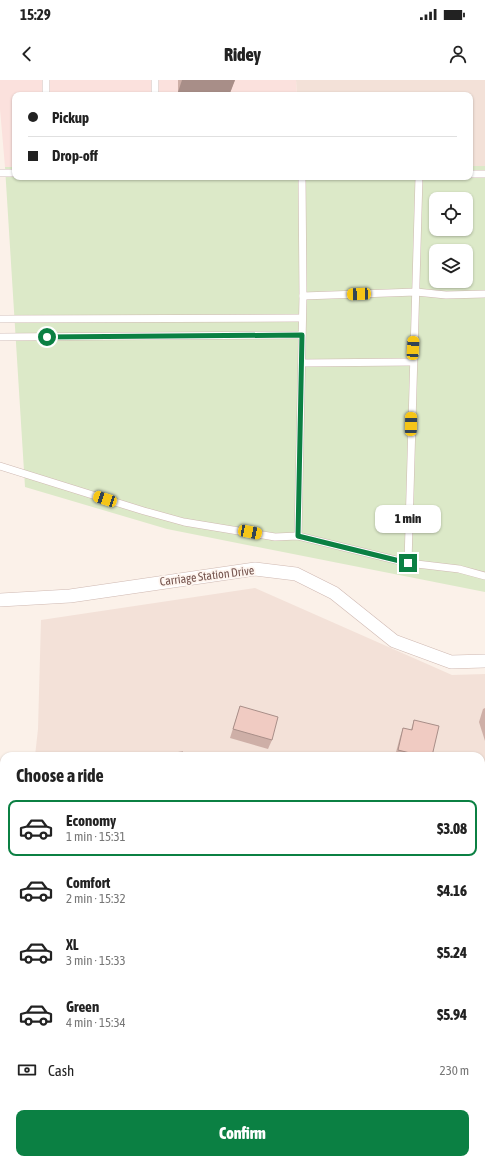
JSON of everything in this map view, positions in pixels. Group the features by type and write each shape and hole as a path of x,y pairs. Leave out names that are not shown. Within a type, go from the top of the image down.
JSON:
{"street":[{"name":"Carriage Station Drive","path":"0,600 70,596 254,569 296,574 334,592 394,641 451,662 485,661"}],"lane":[{"path":"46,80 46,92"},
{"path":"155,80 155,92"},
{"path":"0,173 12,173"},
{"path":"473,174 485,174"},
{"path":"298,536 303,296 302,180"},
{"path":"408,563 412,362 416,292 418,180"},
{"path":"303,296 416,292 446,295 485,294"},
{"path":"0,319 302,318"},
{"path":"0,337 302,335"},
{"path":"302,362 412,362"},
{"path":"0,466 184,522 275,537 298,536 408,563 459,569 485,576"}],"shaded area":[{"path":"0,80 296,80 297,92 12,92 12,167 5,167 0,109"},
{"path":"296,80 485,80 485,166 473,166 473,92 297,92"},
{"path":"255,588 452,675 485,674 485,752 35,752 38,729 41,620"}],"green space":[{"path":"473,166 485,166 485,592 167,529 25,487 5,167 12,167 12,180 473,180"}],"building":[{"path":"240,706 278,717 272,740 233,729"},
{"path":"414,720 439,726 433,752 406,752 398,750 403,728 412,730"}],"route":[{"path":"47,337 302,335 298,536 408,563"}]}
